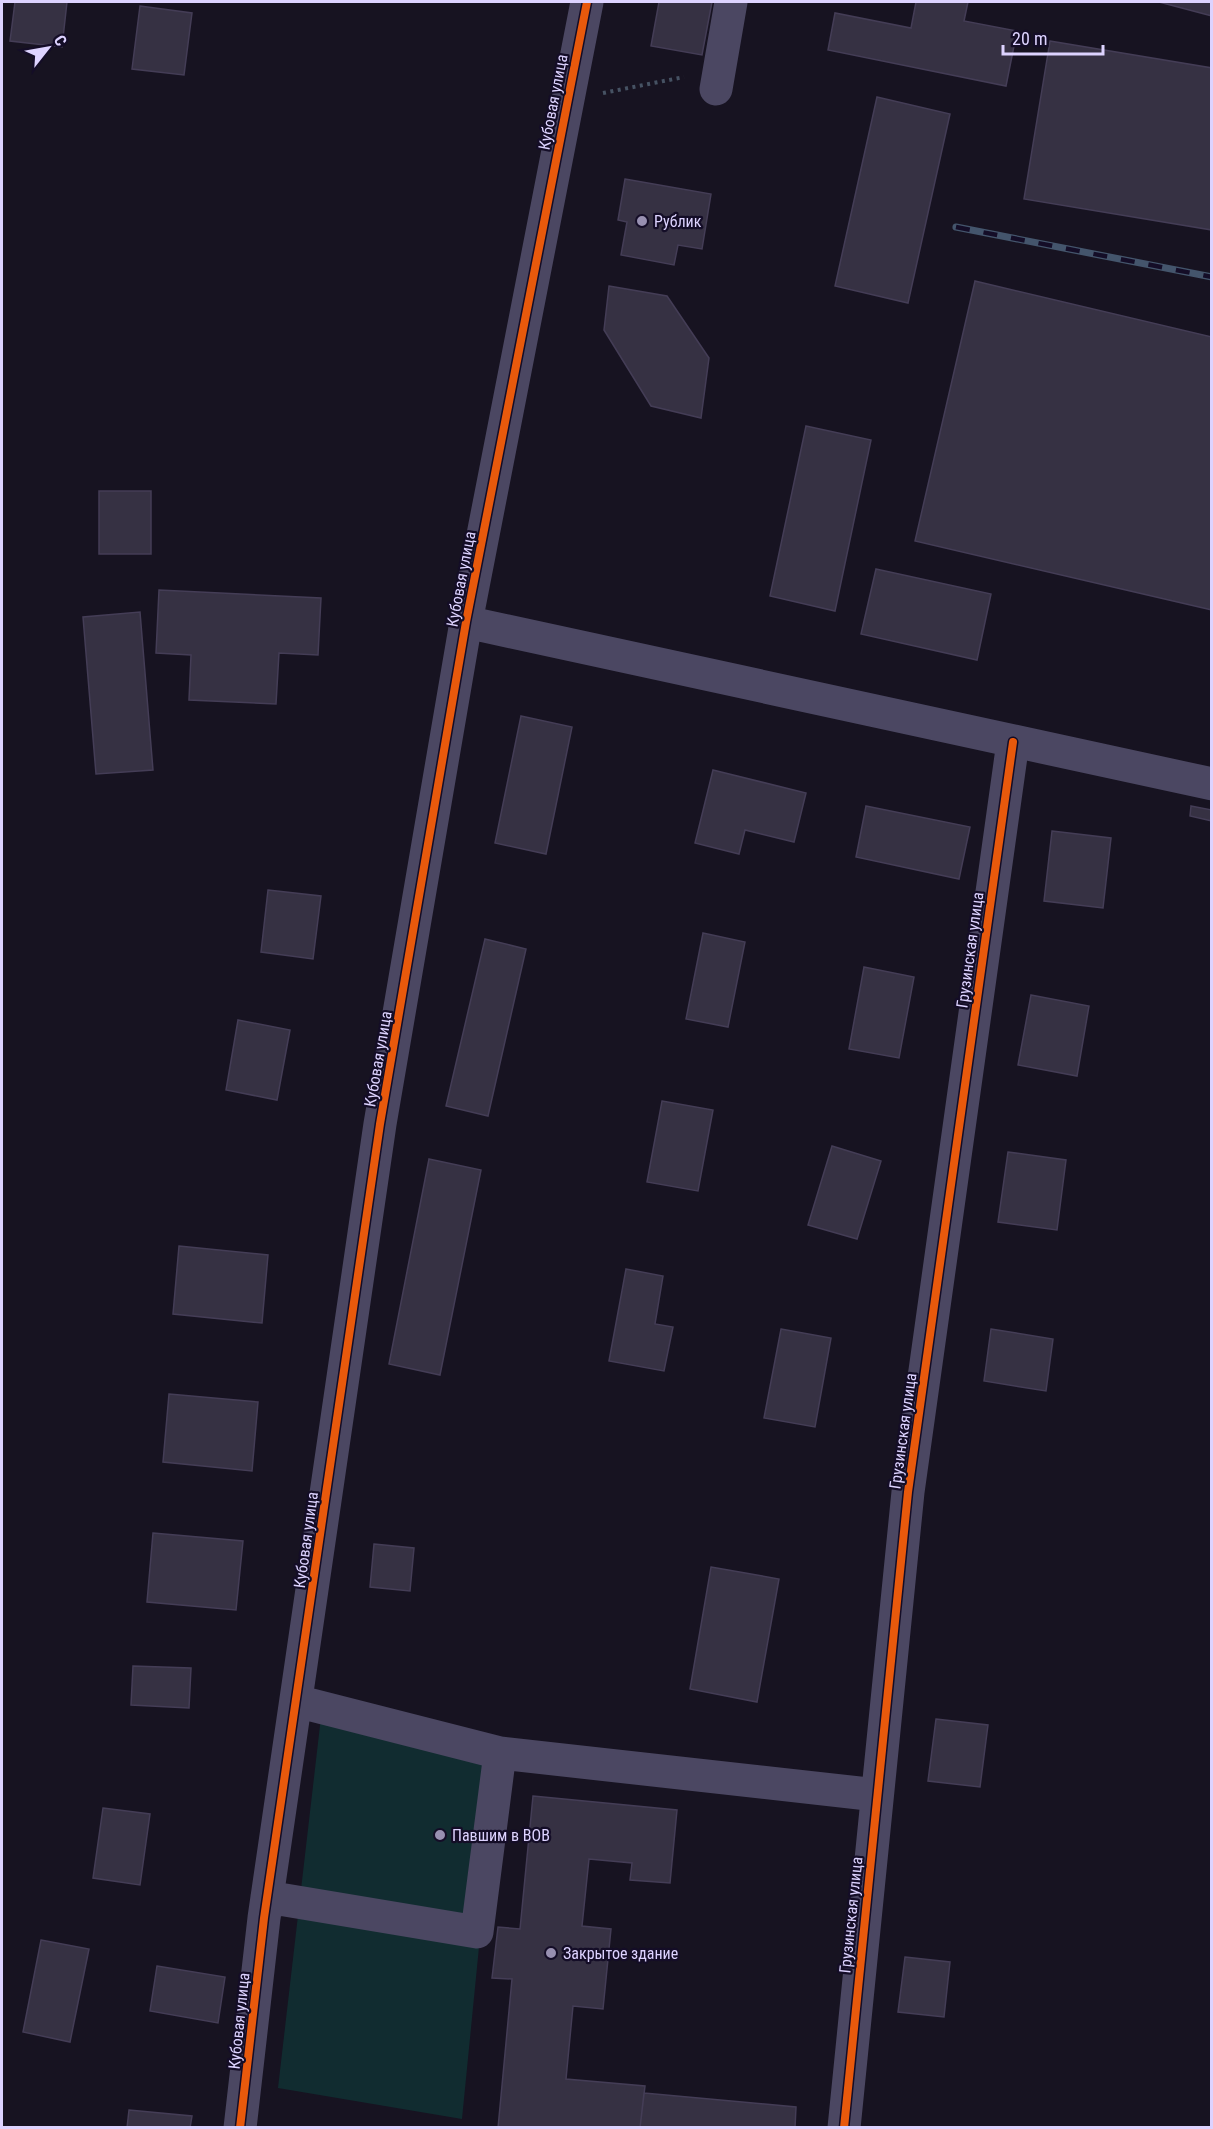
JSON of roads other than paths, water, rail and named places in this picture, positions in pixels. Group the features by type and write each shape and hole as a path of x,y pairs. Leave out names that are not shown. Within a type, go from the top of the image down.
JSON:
{"street":[{"name":"Кубовая улица","path":"240,2127 267,1897 380,1124 466,622 587,2"},
{"path":"718,80 731,2"},
{"path":"466,622 1212,784"},
{"name":"Грузинская улица","path":"844,2127 908,1492 1013,742"},
{"path":"296,1701 500,1753 877,1796"},
{"path":"267,1897 477,1932 500,1753"}],"railway":[{"path":"956,227 1212,277"}],"place":[{"name":"Рублик","path":"642,221"},
{"name":"Павшим в ВОВ","path":"440,1835"},
{"name":"Закрытое здание","path":"551,1953"}]}
